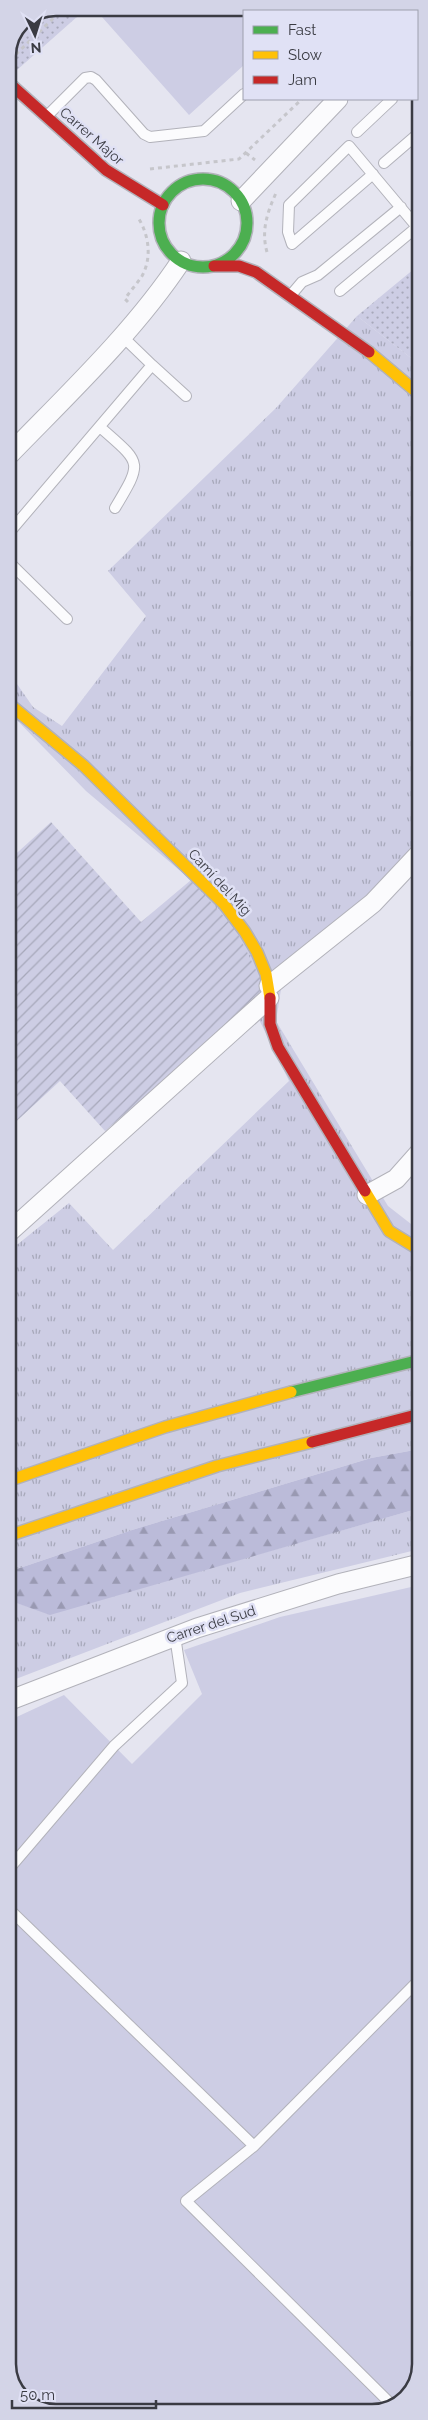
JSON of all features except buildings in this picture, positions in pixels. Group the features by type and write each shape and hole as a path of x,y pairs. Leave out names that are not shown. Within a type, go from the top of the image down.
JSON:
{"main road":[{"name":"Carrer Major","path":"16,89 106,170 164,204"},
{"path":"256,272 249,257 246,234 247,219 241,201 235,193 222,183 201,179 186,183 177,188 164,204 159,222 161,236 168,248 181,261 197,266 239,266 256,272 356,341 411,388"},
{"path":"214,266 232,256 242,244 246,234"},
{"name":"Camí del Mig","path":"16,710 84,766 224,904 240,923 264,969 269,992 270,1025 287,1066 389,1231 412,1245"},
{"path":"17,1478 164,1427 328,1382 412,1362"},
{"path":"17,1533 217,1466 412,1416"}],"street":[{"path":"241,201 337,100"},
{"path":"16,447 122,336 162,289 181,261"},
{"path":"17,1225 269,992 373,903 411,862"},
{"path":"367,1195 396,1179 411,1162"},
{"name":"Carrer del Sud","path":"17,1698 175,1636 338,1584 412,1566"}],"lane":[{"path":"46,116 86,78 91,77 96,80 144,134 150,137 204,131 243,95"},
{"path":"357,132 391,100"},
{"path":"384,163 411,140"},
{"path":"373,174 292,244 288,232 289,205 349,146 373,174 411,220"},
{"path":"290,296 302,282 318,275 401,208"},
{"path":"340,291 411,232"},
{"path":"122,336 186,396"},
{"path":"16,525 101,428 152,366"},
{"path":"101,428 131,454 134,464 134,476 115,508"},
{"path":"16,569 68,619"},
{"path":"17,1860 114,1746 182,1683 175,1636"},
{"path":"17,1917 254,2146"},
{"path":"388,2401 186,2201 254,2146 412,1988"}],"path":[{"path":"16,54 56,16"},
{"path":"148,169 239,159 301,100"},
{"path":"267,255 263,238 266,217 279,189"},
{"path":"130,304 125,299 143,275 148,259 148,241 145,229 135,213"}],"green space":[{"path":"78,16 17,70 17,48 19,41 28,28 41,19 48,17"},
{"path":"101,16 243,16 243,66 189,115"},
{"path":"411,271 411,358 357,316"},
{"path":"357,316 411,358 411,867 282,983 276,1021 388,1206 412,1224 412,1451 371,1458 132,1530 17,1569 17,1245 69,1203 113,1250 289,1081 191,880 86,791 16,719 16,683 33,707 62,726 146,616 108,571 276,408"},
{"path":"51,822 141,922 191,880 236,930 267,992 105,1131 60,1081 16,1121 16,853"},
{"path":"412,1451 412,1510 50,1615 17,1603 17,1569 132,1530 371,1458"},
{"path":"412,1510 412,1551 240,1593 17,1679 17,1603 50,1614"},
{"path":"412,1587 412,2364 410,2377 396,2396 385,2402 377,2403 53,2404 38,2400 24,2388 20,2382 17,2369 17,1717 64,1695 132,1764 202,1694 184,1650 280,1617"}],"traffic: fast":[{"path":"203,179 220,183 234,192 243,206 247,223 243,240 234,254 220,263 203,267 186,263 172,254 163,240 159,223 163,206 172,192 186,183 203,179"},
{"path":"291,1392 412,1362"}],"traffic: slow":[{"path":"369,352 411,388"},
{"path":"16,710 84,766 224,904 257,952 266,974 270,998"},
{"path":"365,1191 389,1231 412,1245"},
{"path":"17,1478 165,1427 291,1392"},
{"path":"17,1533 217,1466 312,1442"}],"traffic: jam":[{"path":"16,89 106,170 163,205"},
{"path":"214,266 239,266 256,272 369,352"},
{"path":"270,998 270,1024 278,1047 365,1191"},
{"path":"312,1442 412,1416"}]}
